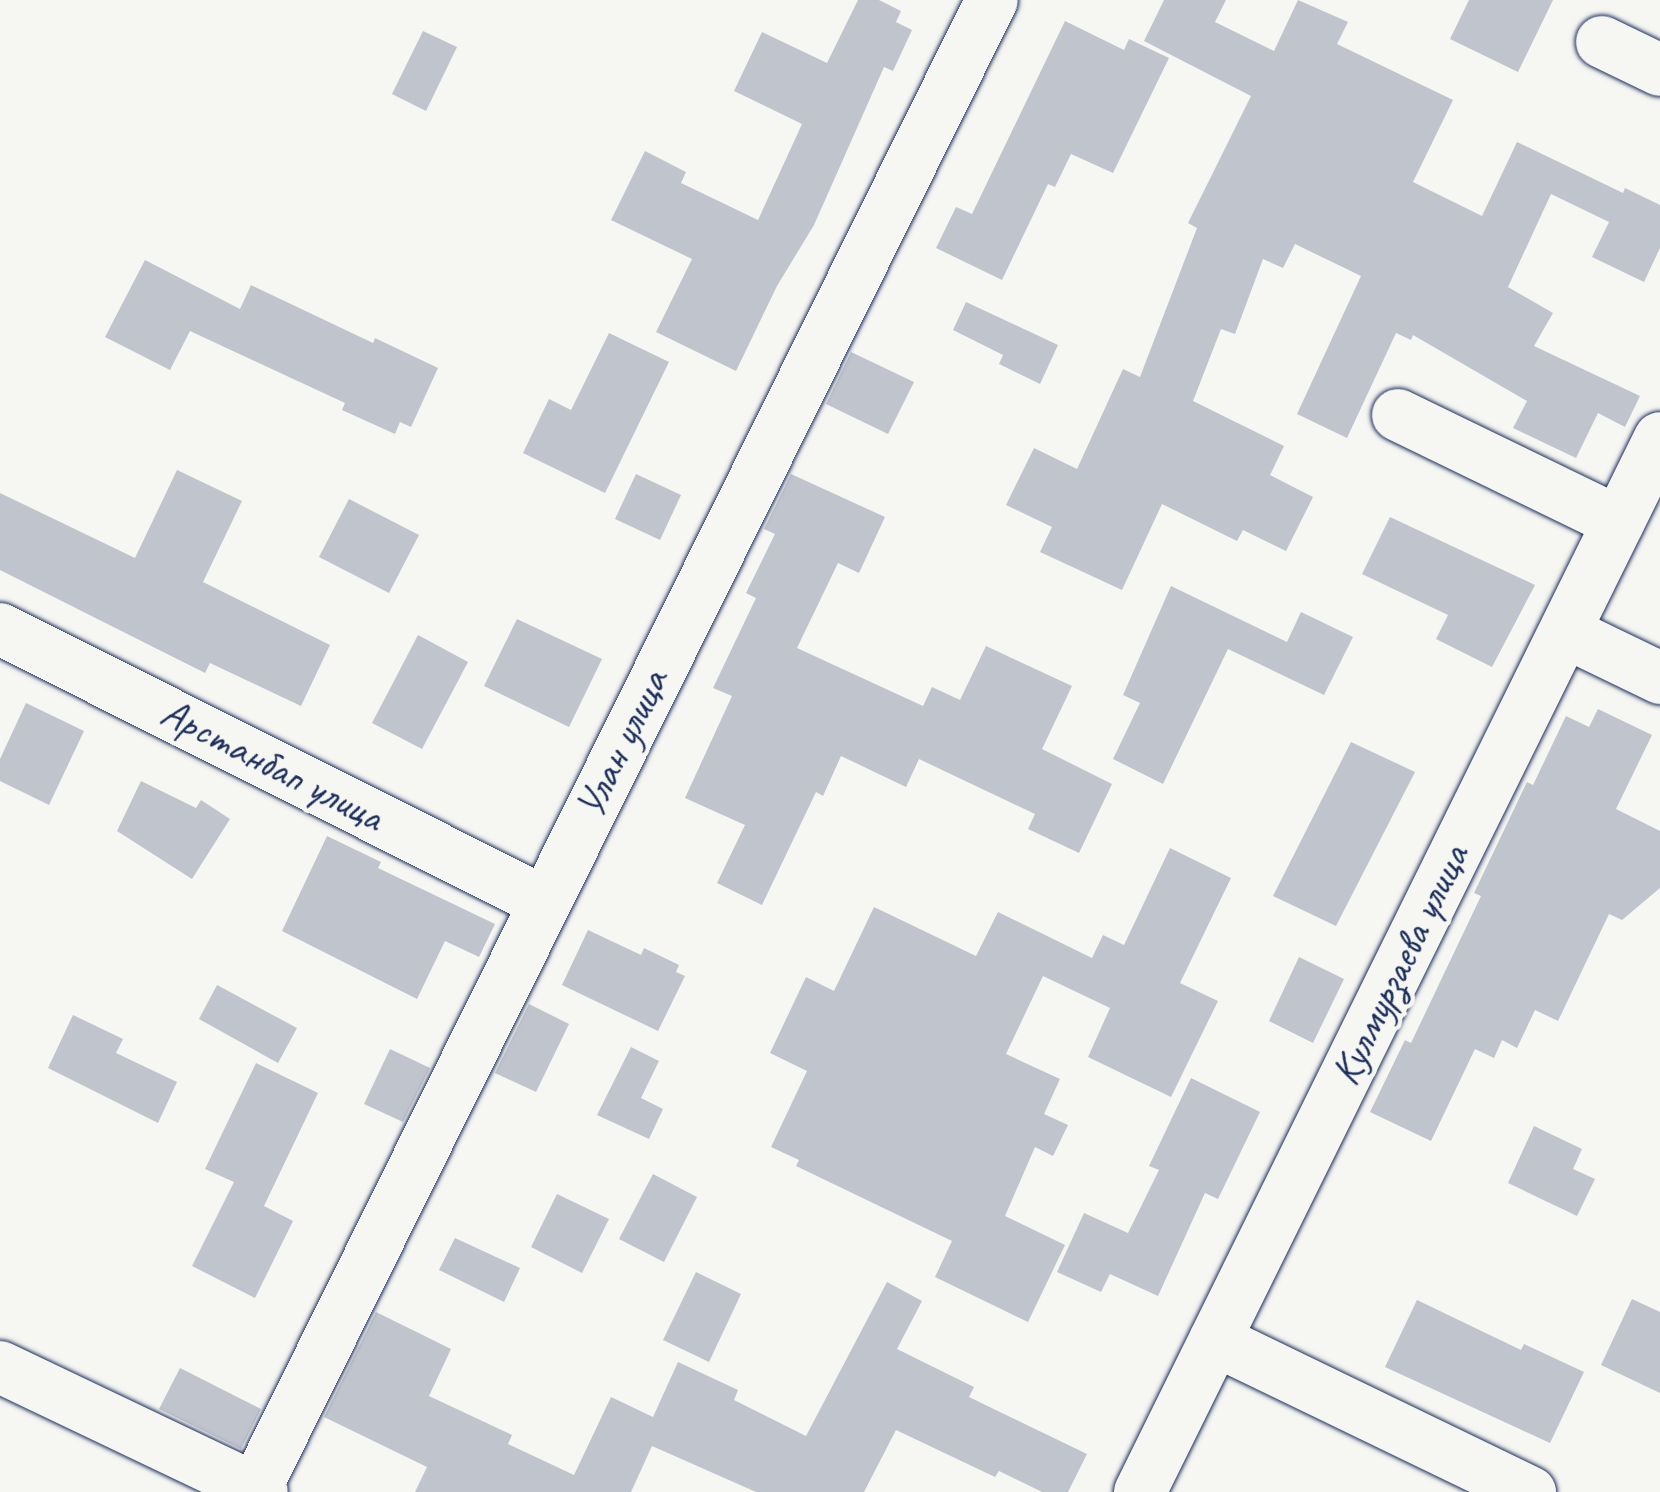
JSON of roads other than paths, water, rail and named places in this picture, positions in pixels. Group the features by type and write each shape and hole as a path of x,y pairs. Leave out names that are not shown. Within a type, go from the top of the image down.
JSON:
{"street":[{"name":"Улан улица","path":"258,1490 544,902 992,0"},
{"path":"1602,42 1660,70"},
{"path":"1398,416 1618,522"},
{"name":"Кулмурзаева улица","path":"1140,1492 1660,438"},
{"name":"Арстанбап улица","path":"0,629 544,902"},
{"path":"1564,632 1660,678"},
{"path":"1215,1340 1530,1492"},
{"path":"0,1367 258,1490"}]}
